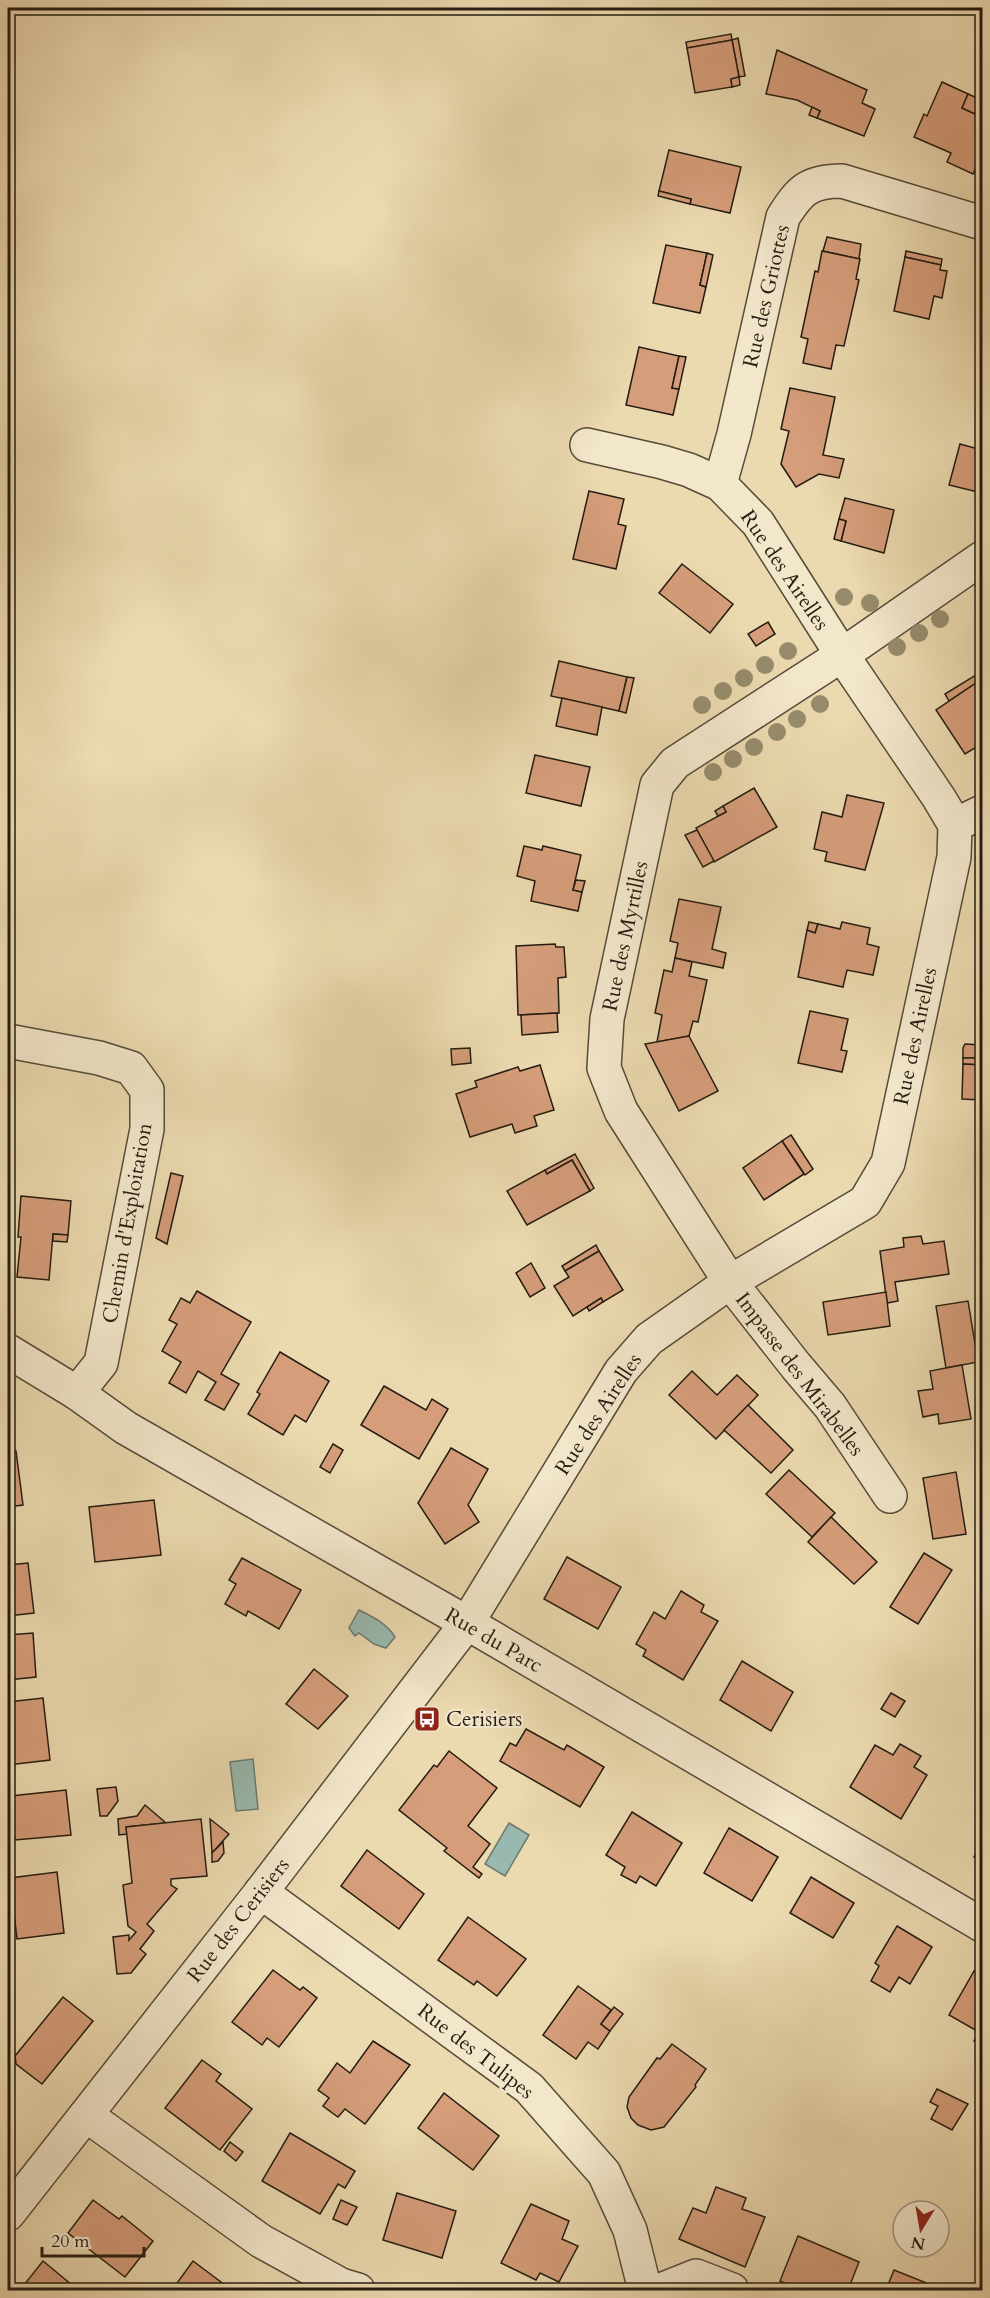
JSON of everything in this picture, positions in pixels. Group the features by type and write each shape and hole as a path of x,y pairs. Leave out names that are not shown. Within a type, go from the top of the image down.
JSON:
{"street":[{"name":"Rue des Griottes","path":"720,483 734,434 783,217 797,195 822,181 842,181 982,223"},
{"name":"Rue des Airelles","path":"466,1623 621,1371 649,1339 730,1282 865,1202 888,1163 954,857 969,819 939,798 842,655 758,523 720,483 662,462 587,446"},
{"path":"842,655 982,558"},
{"name":"Rue des Myrtilles","path":"730,1282 621,1111 604,1068 607,1019 657,785 675,763 842,655"},
{"name":"Chemin d'Exploitation","path":"8,1041 99,1058 131,1068 147,1090 147,1130 101,1363 77,1394"},
{"name":"Impasse des Mirabelles","path":"730,1282 830,1406 890,1496"},
{"name":"Rue du Parc","path":"8,1351 126,1428 466,1623 982,1925"},
{"name":"Rue des Cerisiers","path":"8,2214 261,1892 466,1623"},
{"name":"Rue des Tulipes","path":"261,1892 529,2088 604,2173 630,2230 645,2290"},
{"path":"86,2115 261,2241 341,2284 358,2290"},
{"path":"661,2290 696,2276 732,2290"}],"water":[{"path":"359,1610 383,1624 395,1637 386,1648 374,1644 359,1633 355,1636 349,1628"},
{"path":"253,1759 258,1809 236,1811 230,1762"},
{"path":"509,1823 529,1835 505,1876 485,1864"}],"building":[{"path":"731,34 732,40 687,48 686,42"},
{"path":"738,38 745,76 739,77 732,40"},
{"path":"732,40 739,77 731,79 732,87 695,93 687,48"},
{"path":"777,50 867,90 862,103 875,109 864,136 817,118 820,111 797,100 766,94"},
{"path":"739,77 740,85 732,87 731,79"},
{"path":"942,82 968,94 962,108 982,117 982,153 973,174 947,162 951,153 914,137 924,114 927,116"},
{"path":"968,94 982,100 982,117 962,108"},
{"path":"812,107 820,111 817,118 809,115"},
{"path":"669,150 741,167 730,213 690,204 691,199 659,191"},
{"path":"659,191 691,199 690,204 658,196"},
{"path":"827,237 861,244 859,259 823,251"},
{"path":"666,245 707,253 700,285 706,287 700,313 653,303"},
{"path":"822,251 860,259 856,279 859,280 844,346 836,345 831,369 803,363 808,339 801,337 815,271 818,272"},
{"path":"906,251 942,259 941,265 905,257"},
{"path":"707,253 713,255 706,287 700,285"},
{"path":"905,257 941,265 940,270 947,271 942,298 934,296 929,319 894,311"},
{"path":"639,347 679,356 672,388 679,389 673,415 626,405"},
{"path":"679,356 686,357 679,389 672,388"},
{"path":"790,388 835,397 823,455 844,459 839,478 819,474 796,487 781,464 789,431 781,429"},
{"path":"960,444 982,450 982,493 949,485"},
{"path":"589,491 624,499 618,524 626,526 616,569 573,559"},
{"path":"845,498 894,510 884,553 841,541 846,521 839,519"},
{"path":"839,519 846,521 841,541 834,539"},
{"path":"682,564 733,604 710,633 659,593"},
{"path":"768,622 775,634 756,646 748,634"},
{"path":"559,661 627,677 619,711 551,696"},
{"path":"979,673 982,679 949,701 945,694"},
{"path":"627,677 634,678 626,713 619,711"},
{"path":"982,679 982,748 978,746 965,754 936,710"},
{"path":"562,698 602,707 597,735 556,726"},
{"path":"535,755 590,767 581,806 526,793"},
{"path":"754,788 777,827 714,862 696,828 726,812 723,806"},
{"path":"847,795 884,803 865,870 825,861 827,852 814,849 822,812 842,817"},
{"path":"723,806 726,812 718,816 715,811"},
{"path":"697,830 714,861 703,867 685,835"},
{"path":"524,846 542,850 543,846 581,855 573,890 582,892 578,911 531,901 535,881 517,876"},
{"path":"576,880 585,881 582,892 573,890"},
{"path":"679,899 721,907 712,949 726,953 723,968 675,958 678,943 670,941"},
{"path":"809,922 818,924 815,933 807,930"},
{"path":"842,922 870,928 867,944 879,947 873,975 847,970 843,987 798,977 807,930 815,933 818,924 840,929"},
{"path":"555,944 556,947 564,947 566,977 558,978 559,1013 518,1015 516,946"},
{"path":"675,958 692,962 689,976 707,980 698,1022 693,1021 689,1036 657,1042 662,1015 655,1013 664,970 672,972"},
{"path":"810,1011 848,1019 841,1050 847,1051 842,1072 798,1063"},
{"path":"557,1013 558,1032 522,1035 521,1015"},
{"path":"689,1036 718,1091 679,1111 645,1044"},
{"path":"965,1044 982,1045 982,1058 963,1058"},
{"path":"470,1048 471,1063 452,1065 451,1049"},
{"path":"963,1058 982,1058 982,1065 963,1064"},
{"path":"963,1064 982,1065 982,1100 962,1099"},
{"path":"540,1065 554,1110 534,1116 537,1126 515,1133 512,1124 470,1137 456,1094 477,1087 475,1081 518,1067 520,1071"},
{"path":"791,1135 813,1169 805,1175 782,1141"},
{"path":"782,1141 804,1174 764,1200 743,1168"},
{"path":"575,1154 594,1188 590,1191 572,1160 547,1174 545,1170"},
{"path":"572,1160 590,1191 527,1225 507,1191 545,1170 547,1174"},
{"path":"171,1173 183,1176 167,1244 156,1238"},
{"path":"21,1196 71,1201 68,1235 53,1234 49,1280 17,1277 21,1237 18,1237"},
{"path":"53,1234 68,1235 67,1242 53,1241"},
{"path":"921,1236 923,1244 944,1241 949,1274 895,1282 898,1301 887,1303 880,1251 904,1247 903,1238"},
{"path":"596,1245 599,1251 565,1271 562,1266"},
{"path":"599,1251 623,1290 603,1302 601,1298 573,1316 554,1286 569,1277 565,1271"},
{"path":"531,1263 545,1288 530,1297 516,1273"},
{"path":"197,1291 251,1322 221,1374 239,1384 224,1410 205,1400 216,1382 198,1371 186,1393 169,1383 181,1362 162,1351 177,1324 169,1320 181,1298 190,1303"},
{"path":"886,1292 890,1326 828,1335 823,1302"},
{"path":"601,1298 603,1302 589,1311 587,1307"},
{"path":"968,1301 978,1362 946,1368 936,1306"},
{"path":"280,1352 329,1381 306,1422 295,1415 283,1435 248,1414 260,1394 257,1392"},
{"path":"962,1365 971,1419 939,1424 938,1414 923,1417 918,1391 933,1389 930,1371"},
{"path":"692,1371 717,1395 737,1375 758,1395 716,1439 669,1395"},
{"path":"384,1386 426,1410 432,1399 448,1409 419,1459 361,1425"},
{"path":"748,1405 793,1450 771,1473 724,1430"},
{"path":"333,1444 343,1450 330,1473 320,1467"},
{"path":"451,1448 488,1469 468,1505 479,1522 445,1544 418,1503"},
{"path":"16,1451 23,1505 8,1507 8,1452"},
{"path":"789,1470 835,1513 812,1537 766,1494"},
{"path":"956,1472 966,1534 933,1539 923,1478"},
{"path":"154,1500 161,1555 95,1562 89,1507"},
{"path":"831,1517 877,1562 854,1584 808,1542"},
{"path":"924,1553 952,1570 918,1624 890,1607"},
{"path":"567,1557 621,1587 598,1629 544,1599"},
{"path":"242,1558 301,1590 279,1629 248,1611 246,1616 225,1604 236,1584 229,1580"},
{"path":"28,1563 34,1613 8,1616 8,1565"},
{"path":"681,1591 704,1605 701,1612 718,1621 683,1680 643,1656 646,1650 636,1644 654,1612 665,1619"},
{"path":"33,1633 36,1677 8,1680 8,1635"},
{"path":"742,1661 793,1692 771,1731 720,1700"},
{"path":"314,1669 348,1696 318,1729 286,1704"},
{"path":"891,1693 905,1701 895,1717 881,1709"},
{"path":"43,1698 50,1760 8,1765 8,1702"},
{"path":"526,1729 564,1750 567,1745 604,1767 580,1807 500,1761 510,1743 516,1746"},
{"path":"900,1744 921,1756 914,1767 927,1775 901,1819 850,1787 875,1745 893,1755"},
{"path":"449,1751 497,1788 468,1826 490,1844 473,1867 482,1874 479,1878 444,1851 447,1848 399,1810 434,1765 437,1767"},
{"path":"116,1787 118,1801 107,1816 100,1816 97,1789"},
{"path":"66,1790 71,1835 15,1840 11,1796"},
{"path":"145,1805 166,1823 126,1827 127,1834 119,1835 118,1819 137,1816"},
{"path":"632,1812 682,1843 656,1886 640,1876 636,1883 621,1875 625,1867 606,1855"},
{"path":"201,1819 207,1876 171,1879 171,1885 177,1889 147,1924 154,1931 140,1949 146,1954 131,1973 117,1974 113,1937 129,1935 129,1940 136,1932 128,1926 123,1885 132,1883 126,1827"},
{"path":"210,1819 229,1834 212,1853"},
{"path":"729,1828 778,1857 752,1901 704,1873"},
{"path":"223,1842 224,1853 218,1861 212,1862 212,1853"},
{"path":"982,1842 982,1862 974,1857"},
{"path":"367,1850 424,1894 399,1929 341,1886"},
{"path":"57,1872 64,1933 17,1939 10,1878"},
{"path":"811,1877 854,1903 833,1938 790,1913"},
{"path":"468,1917 526,1959 497,1996 477,1981 474,1985 438,1960"},
{"path":"897,1926 932,1947 910,1984 899,1977 890,1992 871,1981 879,1966 875,1963"},
{"path":"273,1970 300,1990 303,1987 317,1998 279,2047 267,2038 262,2045 232,2022"},
{"path":"974,1971 982,1976 982,2046 974,2041 979,2032 949,2015"},
{"path":"578,1986 611,2010 601,2024 610,2031 598,2049 588,2042 576,2059 543,2035"},
{"path":"63,1997 93,2021 42,2084 16,2064 15,2056"},
{"path":"614,2007 623,2014 610,2031 601,2024"},
{"path":"373,2041 410,2065 365,2124 345,2109 338,2117 323,2106 329,2098 318,2090 337,2063 350,2073"},
{"path":"672,2044 706,2069 695,2085 696,2087 664,2127 651,2130 638,2125 631,2118 627,2107 629,2097 657,2058 660,2059"},
{"path":"202,2060 221,2074 216,2081 252,2109 220,2150 165,2108"},
{"path":"937,2089 968,2104 952,2130 931,2119 938,2106 930,2102"},
{"path":"444,2093 499,2136 473,2170 418,2128"},
{"path":"290,2133 355,2171 345,2188 338,2184 320,2214 262,2181"},
{"path":"230,2142 243,2152 236,2161 224,2151"},
{"path":"716,2187 746,2198 742,2209 765,2217 745,2267 679,2239 693,2208 706,2213"},
{"path":"397,2193 456,2211 442,2258 383,2240"},
{"path":"93,2200 119,2219 122,2216 153,2241 125,2277 68,2233"},
{"path":"341,2200 357,2207 347,2225 333,2219"},
{"path":"531,2204 569,2221 562,2239 578,2246 559,2282 540,2273 536,2280 501,2263"},
{"path":"798,2236 859,2262 848,2290 802,2290 780,2281"},
{"path":"43,2261 78,2290 20,2290"},
{"path":"193,2261 229,2288 227,2290 172,2290"},
{"path":"894,2270 944,2290 886,2290"}],"place":[{"name":"Cerisiers","path":"427,1719"}]}
